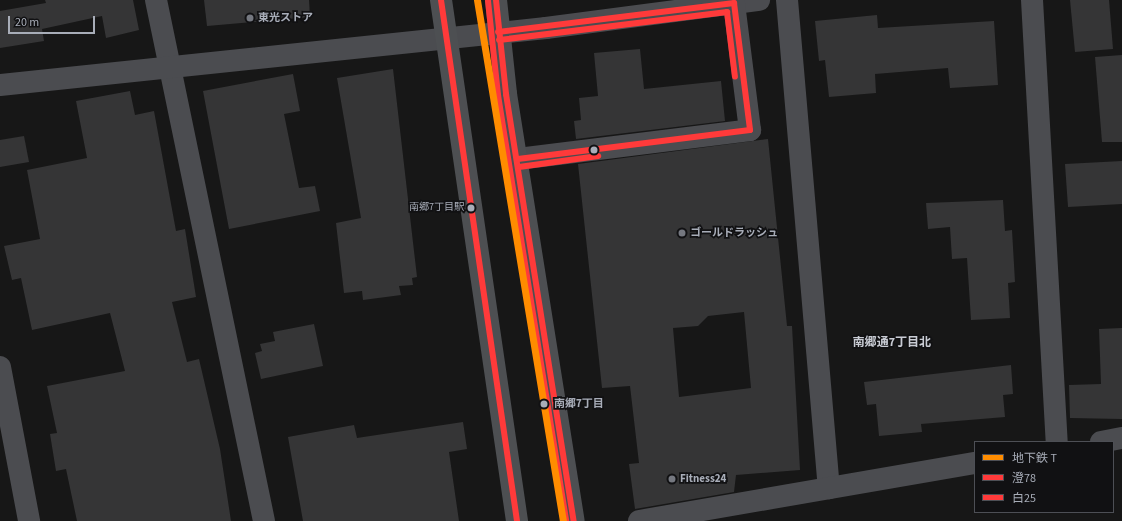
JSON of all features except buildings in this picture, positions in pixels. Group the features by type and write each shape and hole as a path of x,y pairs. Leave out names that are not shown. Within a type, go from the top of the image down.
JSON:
{"main road":[{"path":"441,0 444,39 518,521"},
{"path":"496,0 498,32 574,521"}],"street":[{"path":"156,0 264,521"},
{"path":"0,85 444,39 759,0"},
{"path":"787,0 829,488"},
{"path":"1032,0 1057,441"},
{"path":"518,159 750,130 734,3"},
{"path":"0,367 29,521"},
{"path":"1106,441 1122,438"},
{"path":"639,521 974,463"}],"metro line":[{"name":"T","path":"477,0 563,521"}],"transit line":[{"name":"澄78","path":"441,0 517,521"},
{"name":"澄78","path":"496,0 506,94 574,521"},
{"name":"白25","path":"488,1 498,95 566,521"},
{"name":"澄78","path":"498,32 734,3 750,130 518,159"},
{"name":"白25","path":"499,40 727,12 735,77"},
{"name":"白25","path":"519,167 598,156"}],"place":[{"name":"東光ストア","path":"250,18"},
{"name":"南郷7丁目駅","path":"471,208"},
{"name":"ゴールドラッシュ","path":"682,233"},
{"name":"南郷7丁目","path":"544,404"},
{"name":"Fitness24","path":"672,479"}],"district":[{"name":"南郷通7丁目北","path":"892,343"}]}
